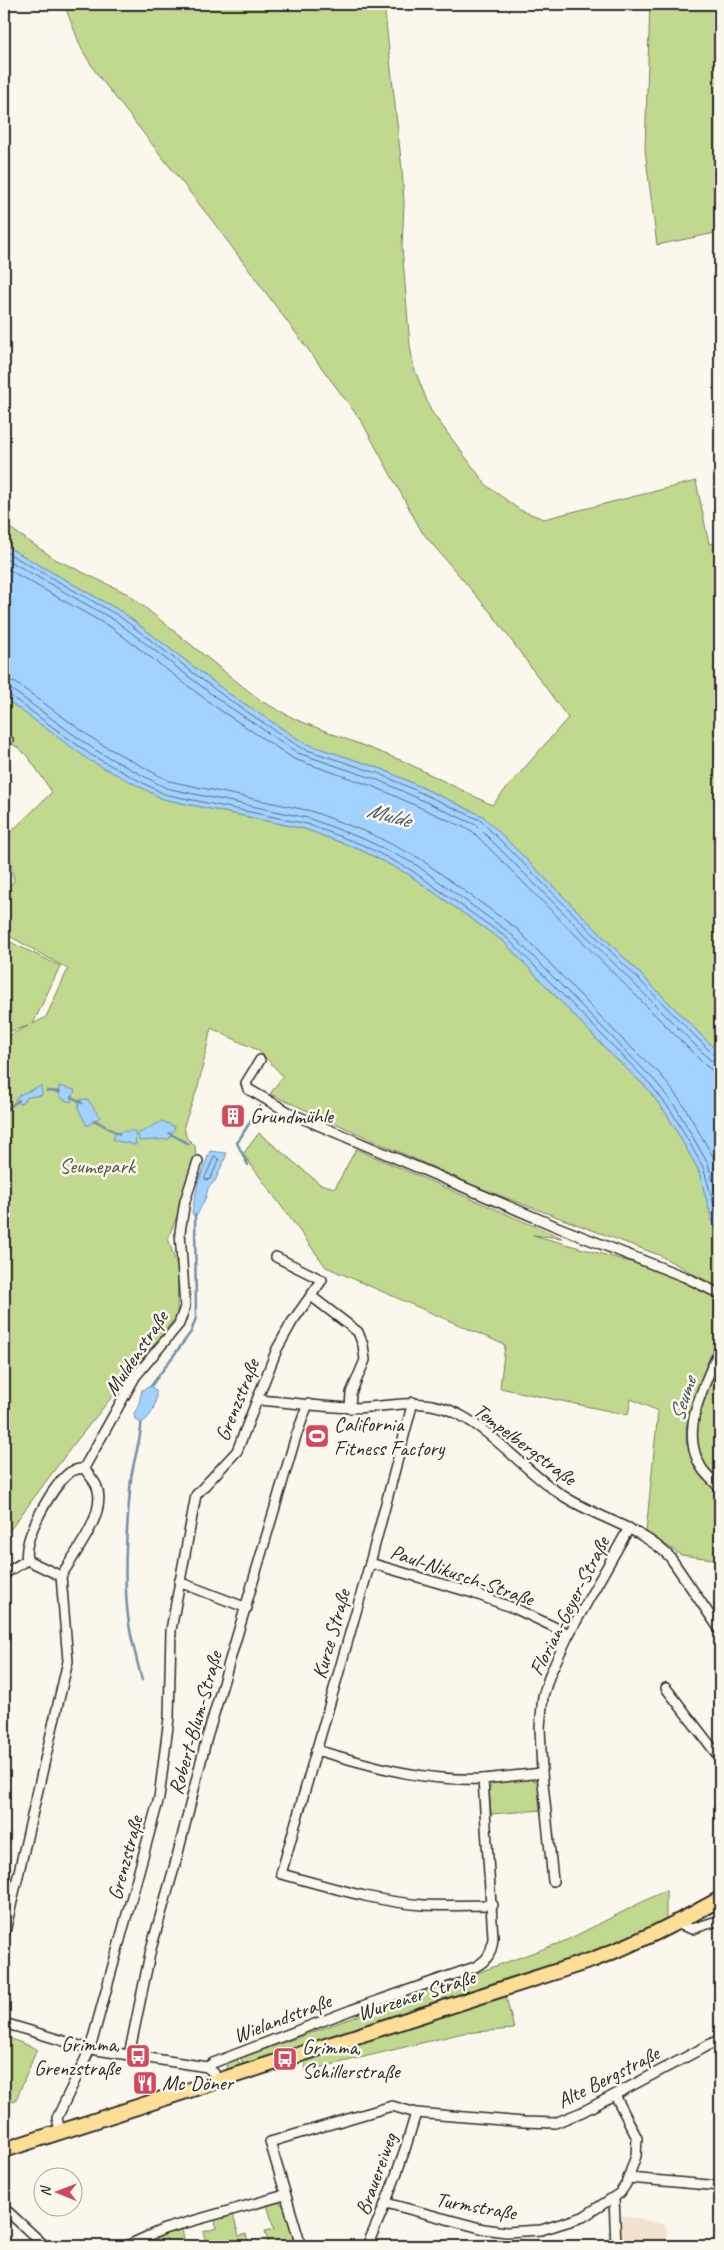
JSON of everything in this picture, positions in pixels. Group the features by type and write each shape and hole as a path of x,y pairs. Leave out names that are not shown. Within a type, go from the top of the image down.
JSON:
{"main road":[{"name":"Wurzener Straße","path":"4,2150 592,1960 639,1942 678,1924 720,1899"}],"street":[{"path":"260,1060 248,1077 246,1083 248,1089 290,1113 546,1222 685,1276 720,1294"},
{"name":"Muldenstraße","path":"84,1468 135,1377 179,1324 185,1307 180,1232 185,1201 198,1161"},
{"name":"Grenzstraße","path":"60,2131 57,2118 78,2078 90,2049 159,1798 169,1718 169,1648 179,1582 196,1495 237,1451 277,1349 292,1322 322,1280 276,1257"},
{"path":"311,1296 358,1332 363,1345 366,1360 351,1393 350,1408"},
{"path":"720,1348 693,1422 692,1441 700,1467 720,1488"},
{"name":"Tempelbergstraße","path":"257,1400 350,1408 413,1402 445,1409 460,1415 477,1426 559,1493 590,1511 629,1528 654,1543 670,1557 720,1630"},
{"name":"Kurze Straße","path":"413,1402 370,1563 281,1874 348,1891 403,1902 493,1905"},
{"name":"Robert-Blum-Straße","path":"129,2055 151,1949 176,1861 206,1741 247,1608 296,1436 308,1404"},
{"path":"4,1936 68,1661 61,1576 96,1518 98,1511 97,1488 84,1468 69,1472 38,1515 25,1551 27,1560"},
{"name":"Florian-Geyer-Straße","path":"553,1880 542,1772 540,1727 543,1696 550,1674 569,1634 629,1528"},
{"path":"4,1574 27,1560"},
{"path":"27,1560 61,1576"},
{"name":"Paul-Nikusch-Straße","path":"370,1563 473,1593 516,1609 569,1634"},
{"path":"179,1582 247,1608"},
{"path":"666,1688 717,1747 720,1758"},
{"path":"316,1750 404,1774 456,1780 483,1779 542,1772"},
{"name":"Wielandstraße","path":"207,2067 222,2059 474,1967 485,1961 492,1951 493,1905 483,1779"},
{"path":"678,1924 692,1928 720,1920"},
{"path":"4,2023 90,2049 207,2067 214,2073 217,2081"},
{"name":"Alte Bergstraße","path":"285,2195 270,2142 392,2106 416,2113 555,2123 568,2119 720,2039"},
{"name":"Turmstraße","path":"386,2203 484,2229 516,2232 541,2230 583,2217 620,2193 629,2178 636,2156 637,2138 615,2095"},
{"name":"Brauereiweg","path":"367,2246 386,2203 406,2148 416,2113"},
{"path":"629,2178 720,2186"},
{"path":"126,2246 164,2229 285,2195 301,2246"},
{"path":"614,2198 616,2246"},
{"path":"4,2208 45,2246"}],"shaded area":[{"path":"620,2215 666,2225 667,2246 612,2246"}],"green space":[{"path":"64,4 384,4 402,169 404,203 402,247 410,346 414,368 431,411 487,486 520,510 544,519 696,481 709,544 720,542 720,1054 483,816 382,769 304,743 228,693 122,612 4,545 4,524 55,559 128,594 261,701 297,720 403,761 492,805 568,718 492,614 422,532 362,422 214,223 97,74 82,50"},
{"path":"650,4 720,4 720,232 657,245 645,150"},
{"name":"Seumepark","path":"4,698 89,759 163,799 305,829 361,850 408,874 504,942 610,1053 647,1088 668,1116 698,1169 713,1223 720,1234 720,1560 681,1555 646,1532 658,1411 631,1399 628,1415 500,1388 505,1345 326,1267 243,1154 259,1133 320,1184 335,1188 356,1149 562,1238 533,1235 714,1285 659,1255 477,1187 270,1094 283,1076 259,1051 211,1028 198,1087 184,1125 186,1137 195,1146 197,1167 168,1238 178,1270 177,1316 70,1449 4,1538 4,1038 28,1026 4,1033 4,939 60,966 33,1024 46,1017 68,969 4,933 4,891 14,881 6,837 52,792 29,758 20,749 4,739"},
{"path":"531,1779 540,1784 542,1810 491,1814 489,1789 492,1783"},
{"path":"666,1890 666,1923 590,1955 243,2066 241,2058 565,1941"},
{"path":"506,1997 514,2029 463,2033 306,2071 304,2058"},
{"path":"4,2036 37,2049 16,2100 4,2103"},
{"path":"237,2058 240,2066 231,2069 227,2068 228,2061"},
{"path":"277,2201 284,2206 296,2246 256,2246 268,2243 265,2231 274,2229 267,2204"},
{"path":"233,2215 239,2236 246,2234 249,2246 205,2246 207,2245 203,2232 217,2228 214,2218"},
{"path":"182,2227 185,2246 170,2246 167,2238 156,2242 154,2237"}],"water":[{"name":"Mulde","path":"4,545 122,612 228,693 304,743 382,769 483,816 720,1054 720,1234 713,1223 698,1169 668,1116 647,1088 610,1053 504,942 408,874 361,850 305,829 163,799 89,760 4,698"},
{"path":"41,1086 42,1095 28,1097 20,1104 15,1100 19,1095"},
{"path":"59,1086 75,1090 71,1102 62,1099 58,1093"},
{"path":"80,1100 88,1100 100,1117 87,1126 78,1108"},
{"path":"162,1121 175,1127 169,1139 139,1141 138,1134"},
{"path":"124,1131 135,1131 136,1145 113,1140 115,1134"},
{"path":"210,1151 226,1153 226,1156 215,1181 208,1188 206,1197 197,1215 193,1215 198,1183"},
{"path":"151,1386 156,1391 155,1405 148,1418 141,1423 135,1419 134,1413 138,1407 142,1390"}],"waterway":[{"path":"47,1091 60,1092"},
{"path":"72,1097 82,1103"},
{"path":"4,1111 19,1100"},
{"path":"248,1165 237,1143 260,1106"},
{"path":"94,1120 119,1134"},
{"path":"169,1133 189,1144"},
{"path":"151,1386 191,1332 196,1318 195,1215"},
{"name":"Seume","path":"715,1348 720,1335"},
{"name":"Seume","path":"687,1444 687,1426 690,1416"},
{"path":"141,1423 131,1479 127,1533 126,1588 129,1624 142,1680"}],"place":[{"name":"Grundmühle","path":"233,1116"},
{"name":"California Fitness Factory","path":"317,1436"},
{"name":"Grimma, Grenzstraße","path":"138,2056"},
{"name":"Grimma, Schillerstraße","path":"285,2059"},
{"name":"Mc Döner","path":"145,2083"}]}
